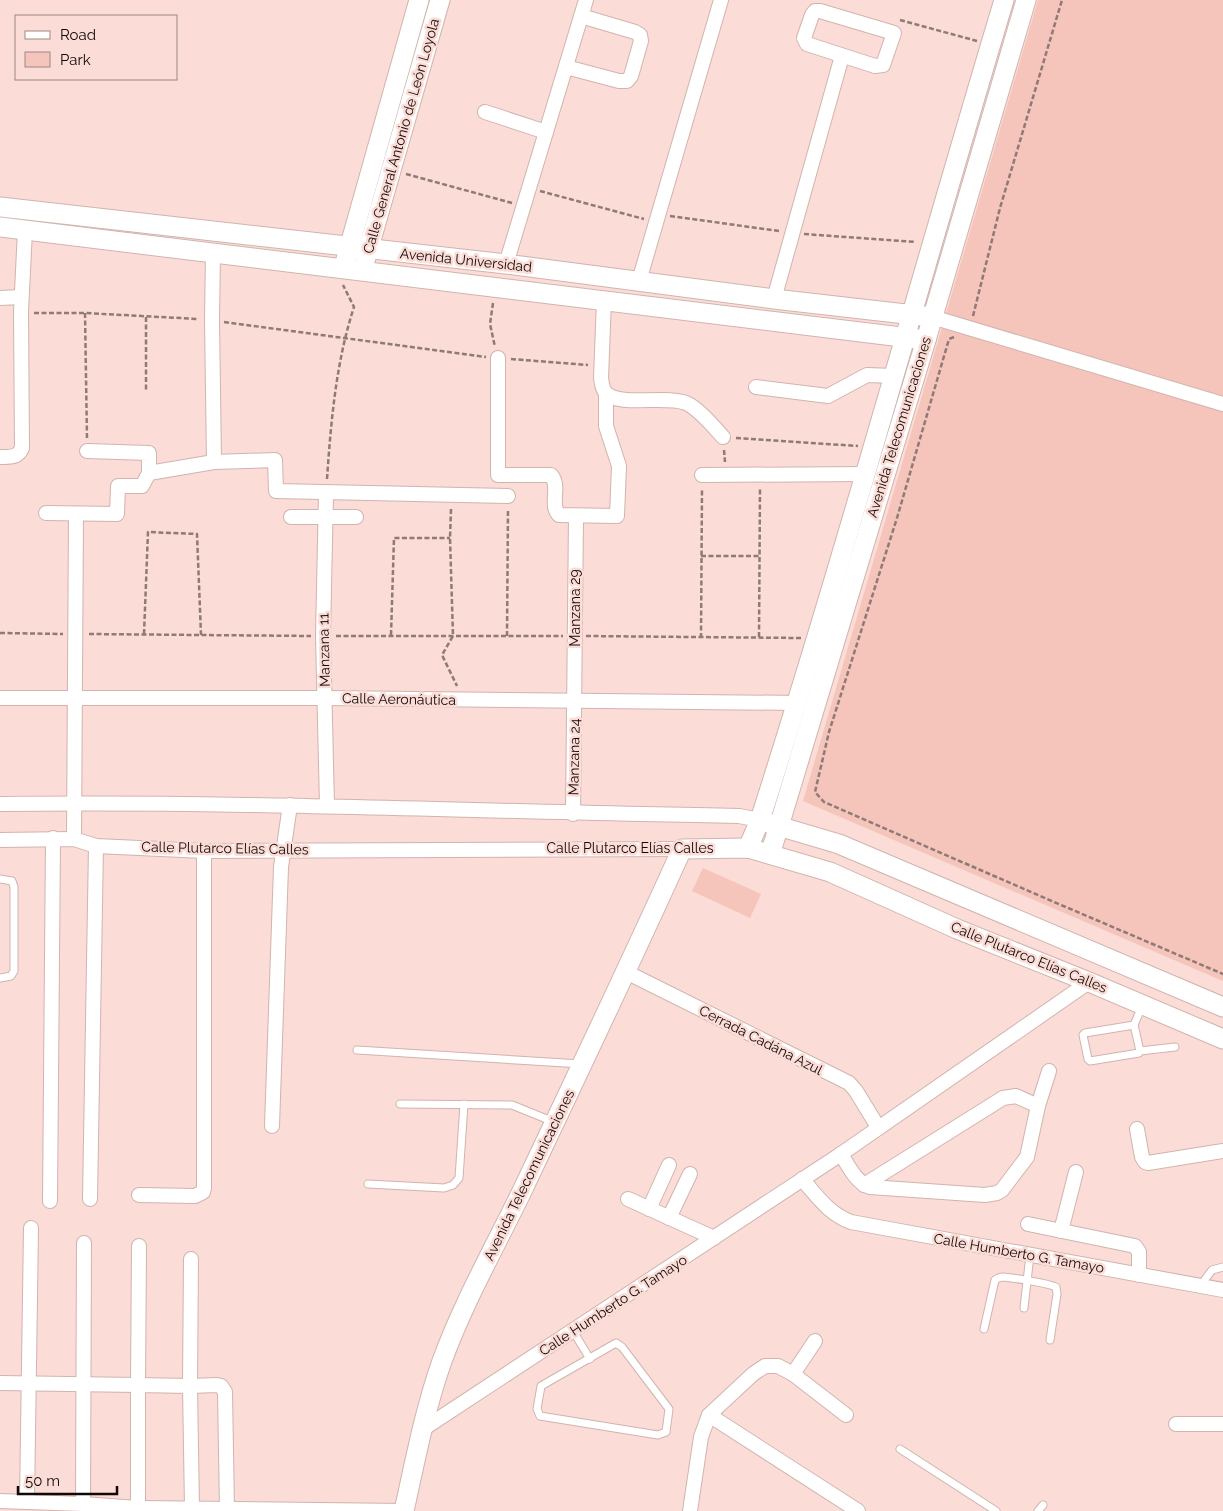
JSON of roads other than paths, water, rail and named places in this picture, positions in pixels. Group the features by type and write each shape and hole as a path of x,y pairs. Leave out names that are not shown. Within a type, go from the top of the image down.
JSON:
{"street":[{"name":"Calle General Antonio de León Loyola","path":"343,269 419,0"},
{"name":"Calle General Antonio de León Loyola","path":"362,271 440,0"},
{"path":"506,264 586,0"},
{"path":"639,281 721,0"},
{"name":"Avenida Telecomunicaciones","path":"748,848 760,820 818,638 904,337 1004,0"},
{"name":"Avenida Telecomunicaciones","path":"770,854 926,340 1026,0"},
{"path":"815,11 894,33 881,67 842,56 805,42 812,15 815,11"},
{"path":"566,67 623,82 629,79 641,41 640,36 635,32 581,16"},
{"path":"774,298 842,56"},
{"path":"485,112 546,132"},
{"name":"Avenida Universidad","path":"0,207 348,248 506,264 911,315 932,316"},
{"name":"Avenida Universidad","path":"0,227 926,340"},
{"path":"0,457 15,456 19,454 22,448 21,297 25,230"},
{"path":"213,252 214,462"},
{"path":"0,298 21,297"},
{"path":"498,358 498,475 551,475 555,482 556,512 563,516 617,516 619,466 606,426 606,394 602,387 604,300"},
{"path":"932,316 1223,404"},
{"path":"756,387 828,396 868,375 894,376"},
{"path":"606,394 622,400 677,400 689,404 723,437"},
{"path":"46,513 117,514 118,486 142,486 150,473 149,453 87,451"},
{"path":"150,473 214,462 275,460 276,491 326,494 508,496"},
{"path":"702,475 866,474"},
{"name":"Manzana 11","path":"326,494 323,636 327,806"},
{"path":"74,839 76,514"},
{"name":"Manzana 29","path":"575,700 576,516"},
{"path":"292,517 356,517"},
{"name":"Calle Aeronáutica","path":"0,698 325,698 798,703"},
{"name":"Manzana 24","path":"573,814 575,700"},
{"name":"Calle Plutarco Elías Calles","path":"0,804 290,805 573,814 739,816 760,820 839,844 1223,1007"},
{"path":"272,1126 281,867 290,805"},
{"path":"50,1201 53,838"},
{"name":"Calle Plutarco Elías Calles","path":"0,840 74,839 96,846 204,851 748,848 830,872 957,929 1223,1039"},
{"path":"90,1199 96,846"},
{"name":"Avenida Telecomunicaciones","path":"404,1511 423,1429 442,1362 466,1304 626,972 682,849"},
{"path":"139,1195 195,1196 200,1195 204,1188 204,851"},
{"name":"Cerrada Cadána Azul","path":"626,972 849,1083 878,1127"},
{"name":"Calle Humberto G. Tamayo","path":"423,1429 840,1154 1089,982"},
{"path":"840,1154 864,1185 870,1187 985,1195 998,1193 1006,1187 1027,1157 1038,1106 1049,1071"},
{"path":"864,1185 1003,1098 1016,1096 1038,1106"},
{"path":"1137,1129 1142,1157 1145,1162 1223,1151"},
{"path":"649,1209 670,1165"},
{"path":"1061,1231 1076,1172"},
{"path":"670,1218 690,1174"},
{"name":"Calle Humberto G. Tamayo","path":"802,1179 828,1209 838,1217 851,1222 1223,1290"},
{"path":"628,1199 714,1238"},
{"path":"1028,1224 1135,1246 1139,1252 1139,1275"},
{"path":"27,1502 31,1228"},
{"path":"83,1504 84,1243"},
{"path":"138,1508 139,1246"},
{"path":"191,1259 190,1386 192,1508"},
{"path":"793,1374 815,1341"},
{"path":"690,1511 702,1437 709,1415 753,1374 765,1366 778,1366 793,1374 846,1415"},
{"path":"0,1382 221,1386 225,1392 227,1510"},
{"path":"709,1415 858,1511"},
{"path":"1176,1424 1223,1424"},
{"path":"0,1501 138,1508 404,1511"}],"lane":[{"path":"0,879 12,881 14,896 14,971 11,976 0,978"},
{"path":"1140,1051 1134,1025 1143,1005"},
{"path":"1134,1025 1085,1033 1088,1059 1090,1061 1139,1053 1140,1051 1175,1047"},
{"path":"357,1050 582,1064"},
{"path":"400,1104 512,1106 554,1122"},
{"path":"368,1184 444,1188 453,1186 459,1178 464,1104"},
{"path":"1024,1308 1030,1256"},
{"path":"1200,1286 1212,1270 1223,1267"},
{"path":"984,1329 996,1280 1002,1277 1028,1281 1056,1287 1057,1294 1050,1340"},
{"path":"572,1331 590,1359"},
{"path":"616,1343 622,1346 669,1409 666,1432 658,1435 540,1416 537,1409 541,1386 590,1359 616,1343"},
{"path":"900,1449 996,1511"}]}
